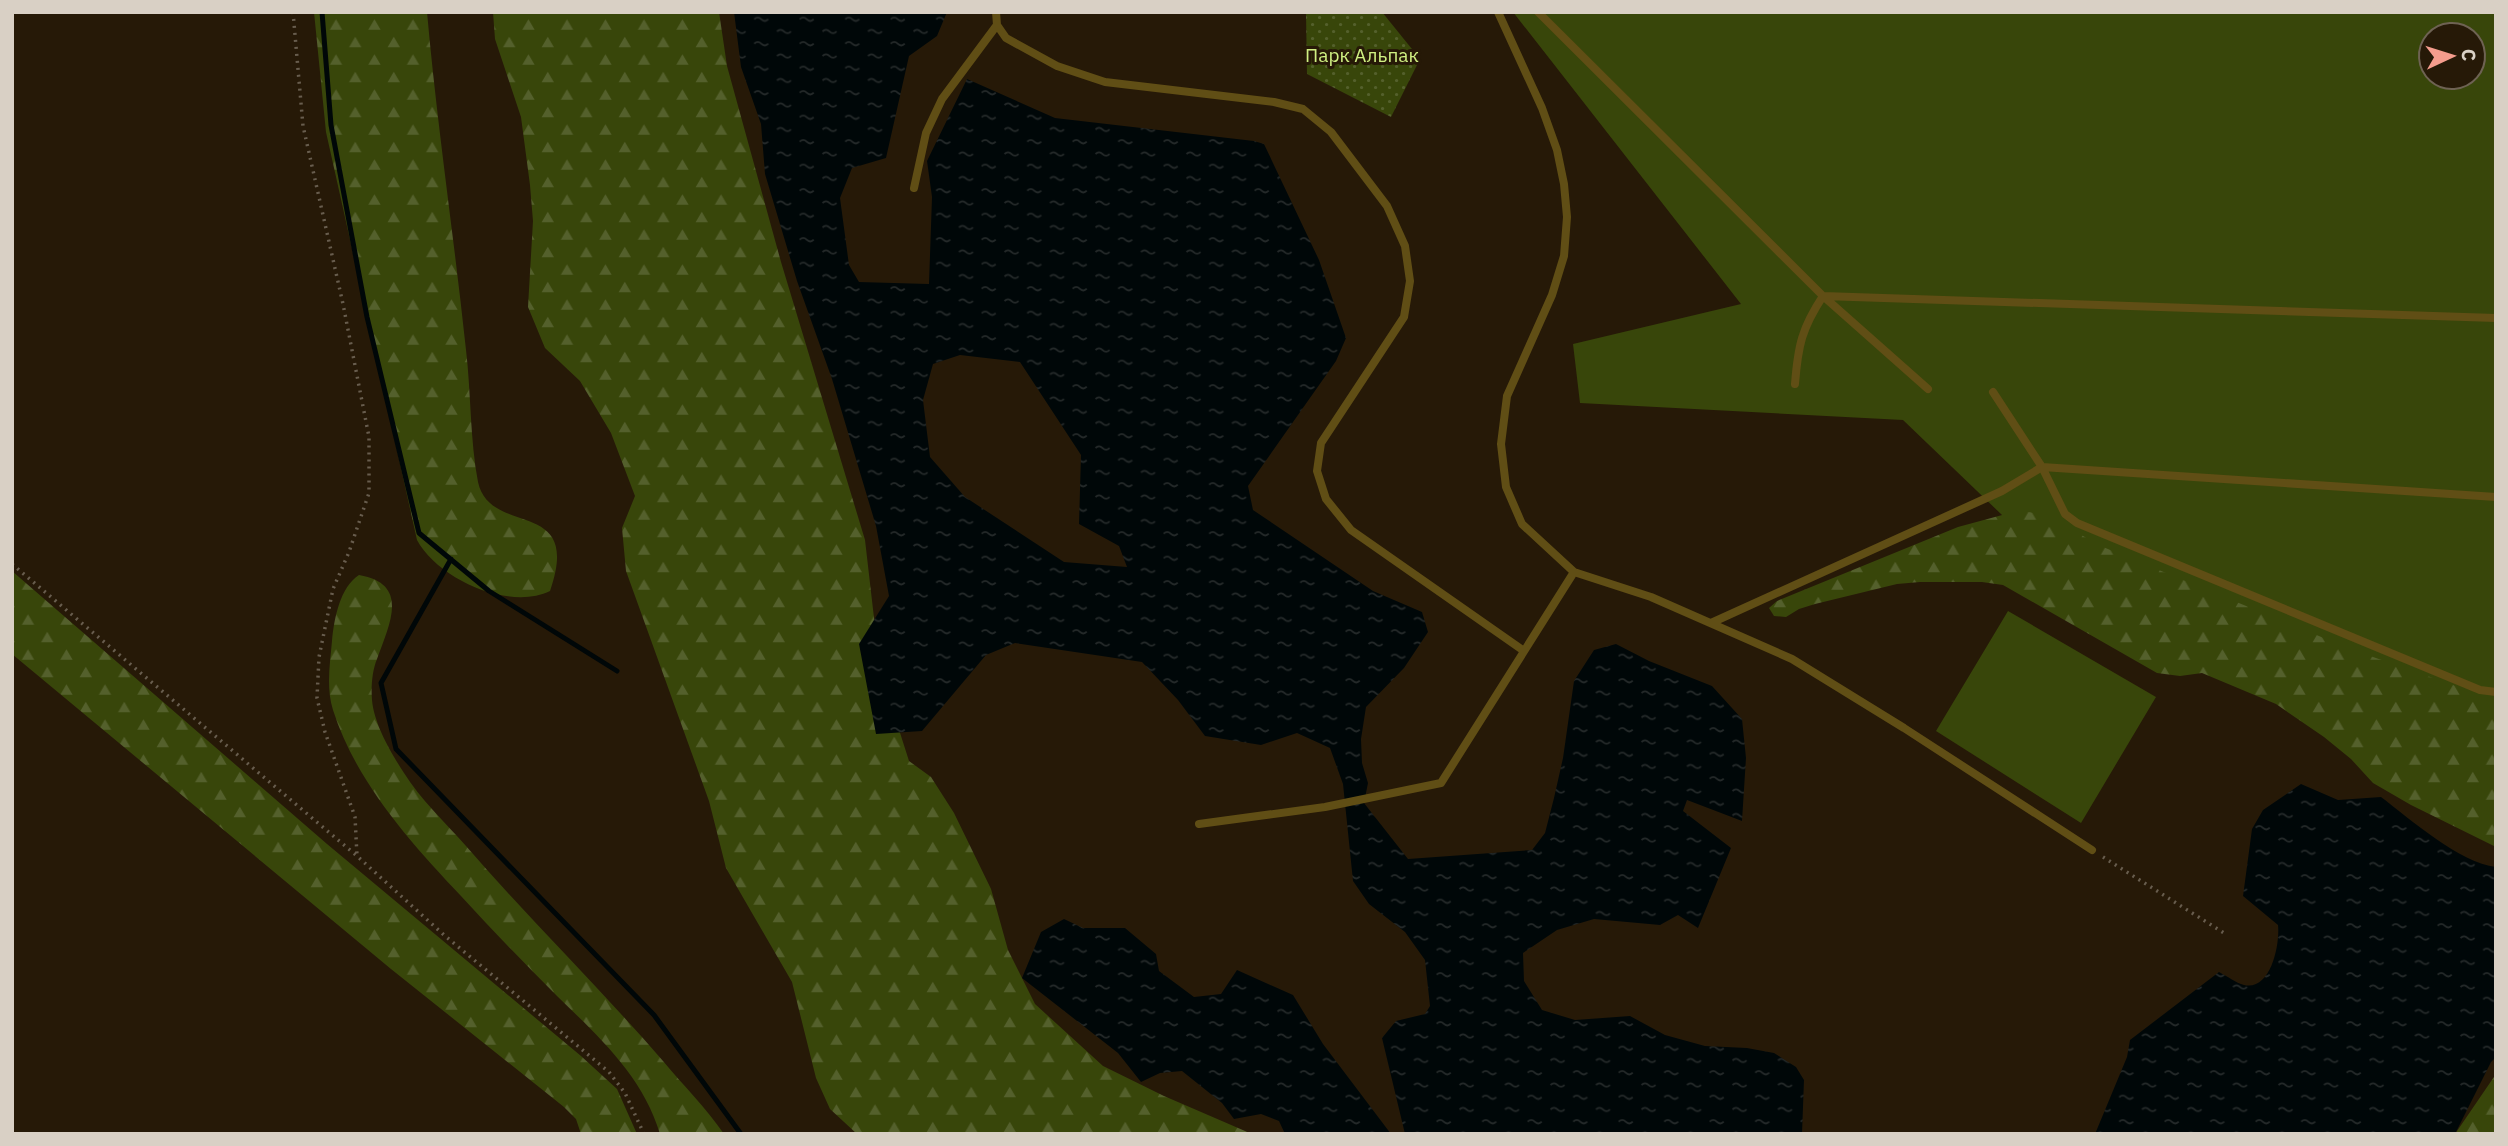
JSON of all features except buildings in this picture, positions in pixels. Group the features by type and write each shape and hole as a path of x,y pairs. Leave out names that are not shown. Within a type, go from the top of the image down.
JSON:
{"lane":[{"path":"996,12 997,25 1006,38 1057,66 1105,82 1274,102 1303,109 1331,132 1387,206 1405,246 1410,281 1404,317 1321,443 1317,471 1326,499 1351,530 1524,651"},
{"path":"1498,12 1542,108 1557,150 1567,217 1564,256 1552,295 1507,396 1500,444 1506,487 1522,524 1574,572 1651,597 1792,659 2092,850"},
{"path":"1538,12 1824,296 1928,389"},
{"path":"914,188 926,133 942,99 997,25"},
{"path":"1824,296 2496,318"},
{"path":"1795,384 1797,351 1806,322 1824,296"},
{"path":"1993,392 2042,467 2065,514 2077,523 2467,685 2496,692"},
{"path":"1711,624 2002,491 2042,467 2496,497"},
{"path":"1199,824 1325,807 1441,783 1574,572"}],"path":[{"path":"293,12 303,126 343,304 369,437 369,494 333,589 318,657 317,698 325,732 355,817 357,856"},
{"path":"12,564 357,856 444,935 609,1072 625,1093 644,1134"},
{"path":"2092,850 2224,933"}],"green space":[{"path":"314,12 427,12 466,350 478,482 486,499 499,509 545,530 554,542 557,561 550,591 515,597 476,588 441,567 417,540 326,132"},
{"path":"493,12 719,12 727,66 781,262 865,540 880,670 909,761 931,777 954,813 991,889 1008,950 1035,1004 1103,1066 1252,1134 857,1134 830,1109 816,1078 792,982 726,868 709,801 626,571 622,528 635,496 611,433 580,381 545,348 528,307 533,221 530,185 521,117 495,39"},
{"name":"Парк Альпак","path":"1306,12 1382,12 1420,59 1391,117 1307,74"},
{"path":"1513,12 2496,12 2496,707 2026,538 1903,420 1580,403 1573,344 1741,304"},
{"path":"2017,511 2052,519 2103,547 2353,650 2496,700 2496,847 2373,783 2351,759 2324,737 2276,704 2202,673 2180,676 2157,673 2003,585 1982,582 1897,584 1815,604 1786,617 1774,616 1769,608 1777,601 1958,527"},
{"path":"12,571 327,844 581,1056 617,1089 637,1134 581,1134 576,1119 564,1107 391,969 12,654"},
{"path":"359,575 375,580 385,587 391,597 392,608 387,633 374,669 372,700 380,728 404,773 417,792 639,1034 724,1134 660,1134 642,1094 618,1058 442,875 386,810 370,786 343,736 333,710 329,684 336,614 347,587"},
{"path":"2008,611 2156,697 2081,823 1936,731"},
{"path":"2496,1074 2496,1134 2455,1134"}],"water":[{"path":"734,12 947,12 937,36 909,56 886,158 852,168 840,198 849,265 859,282 929,284 932,197 927,161 967,79 1055,118 1264,144 1319,260 1346,338 1336,361 1248,486 1253,510 1373,591 1422,612 1428,632 1404,668 1366,707 1361,739 1362,763 1368,783 1364,803 1408,859 1532,850 1545,833 1554,798 1563,758 1574,681 1594,650 1616,644 1649,661 1712,686 1742,719 1746,758 1742,821 1687,800 1683,811 1731,848 1698,928 1678,915 1660,925 1594,919 1557,930 1523,953 1524,981 1542,1010 1575,1020 1630,1016 1665,1035 1705,1046 1747,1048 1774,1053 1796,1067 1804,1080 1802,1134 1405,1134 1382,1038 1396,1021 1425,1014 1430,1006 1425,960 1405,932 1369,904 1353,881 1343,784 1330,748 1297,733 1261,745 1205,736 1178,700 1142,662 1015,643 986,655 922,731 876,734 859,644 889,596 876,526 832,379 797,281 765,174 761,124 741,67","holes":["960,355 1020,362 1081,455 1079,524 1119,546 1127,567 1064,562 965,497 930,457 923,400 933,364"]},
{"path":"2301,784 2338,800 2381,797 2451,849 2482,864 2496,867 2496,1057 2455,1134 2095,1134 2127,1057 2130,1040 2219,972 2244,985 2253,985 2267,974 2275,954 2278,925 2243,896 2252,829 2263,810"},
{"path":"1064,919 1083,928 1125,928 1156,954 1159,971 1194,997 1221,994 1237,970 1293,995 1323,1044 1391,1134 1285,1134 1279,1121 1261,1114 1234,1119 1222,1103 1182,1071 1160,1073 1141,1082 1118,1053 1022,978 1041,932"}],"waterway":[{"path":"322,12 331,125 367,317 419,533 489,591 617,671"},
{"path":"451,559 381,683 396,749 654,1015 741,1134"}]}
